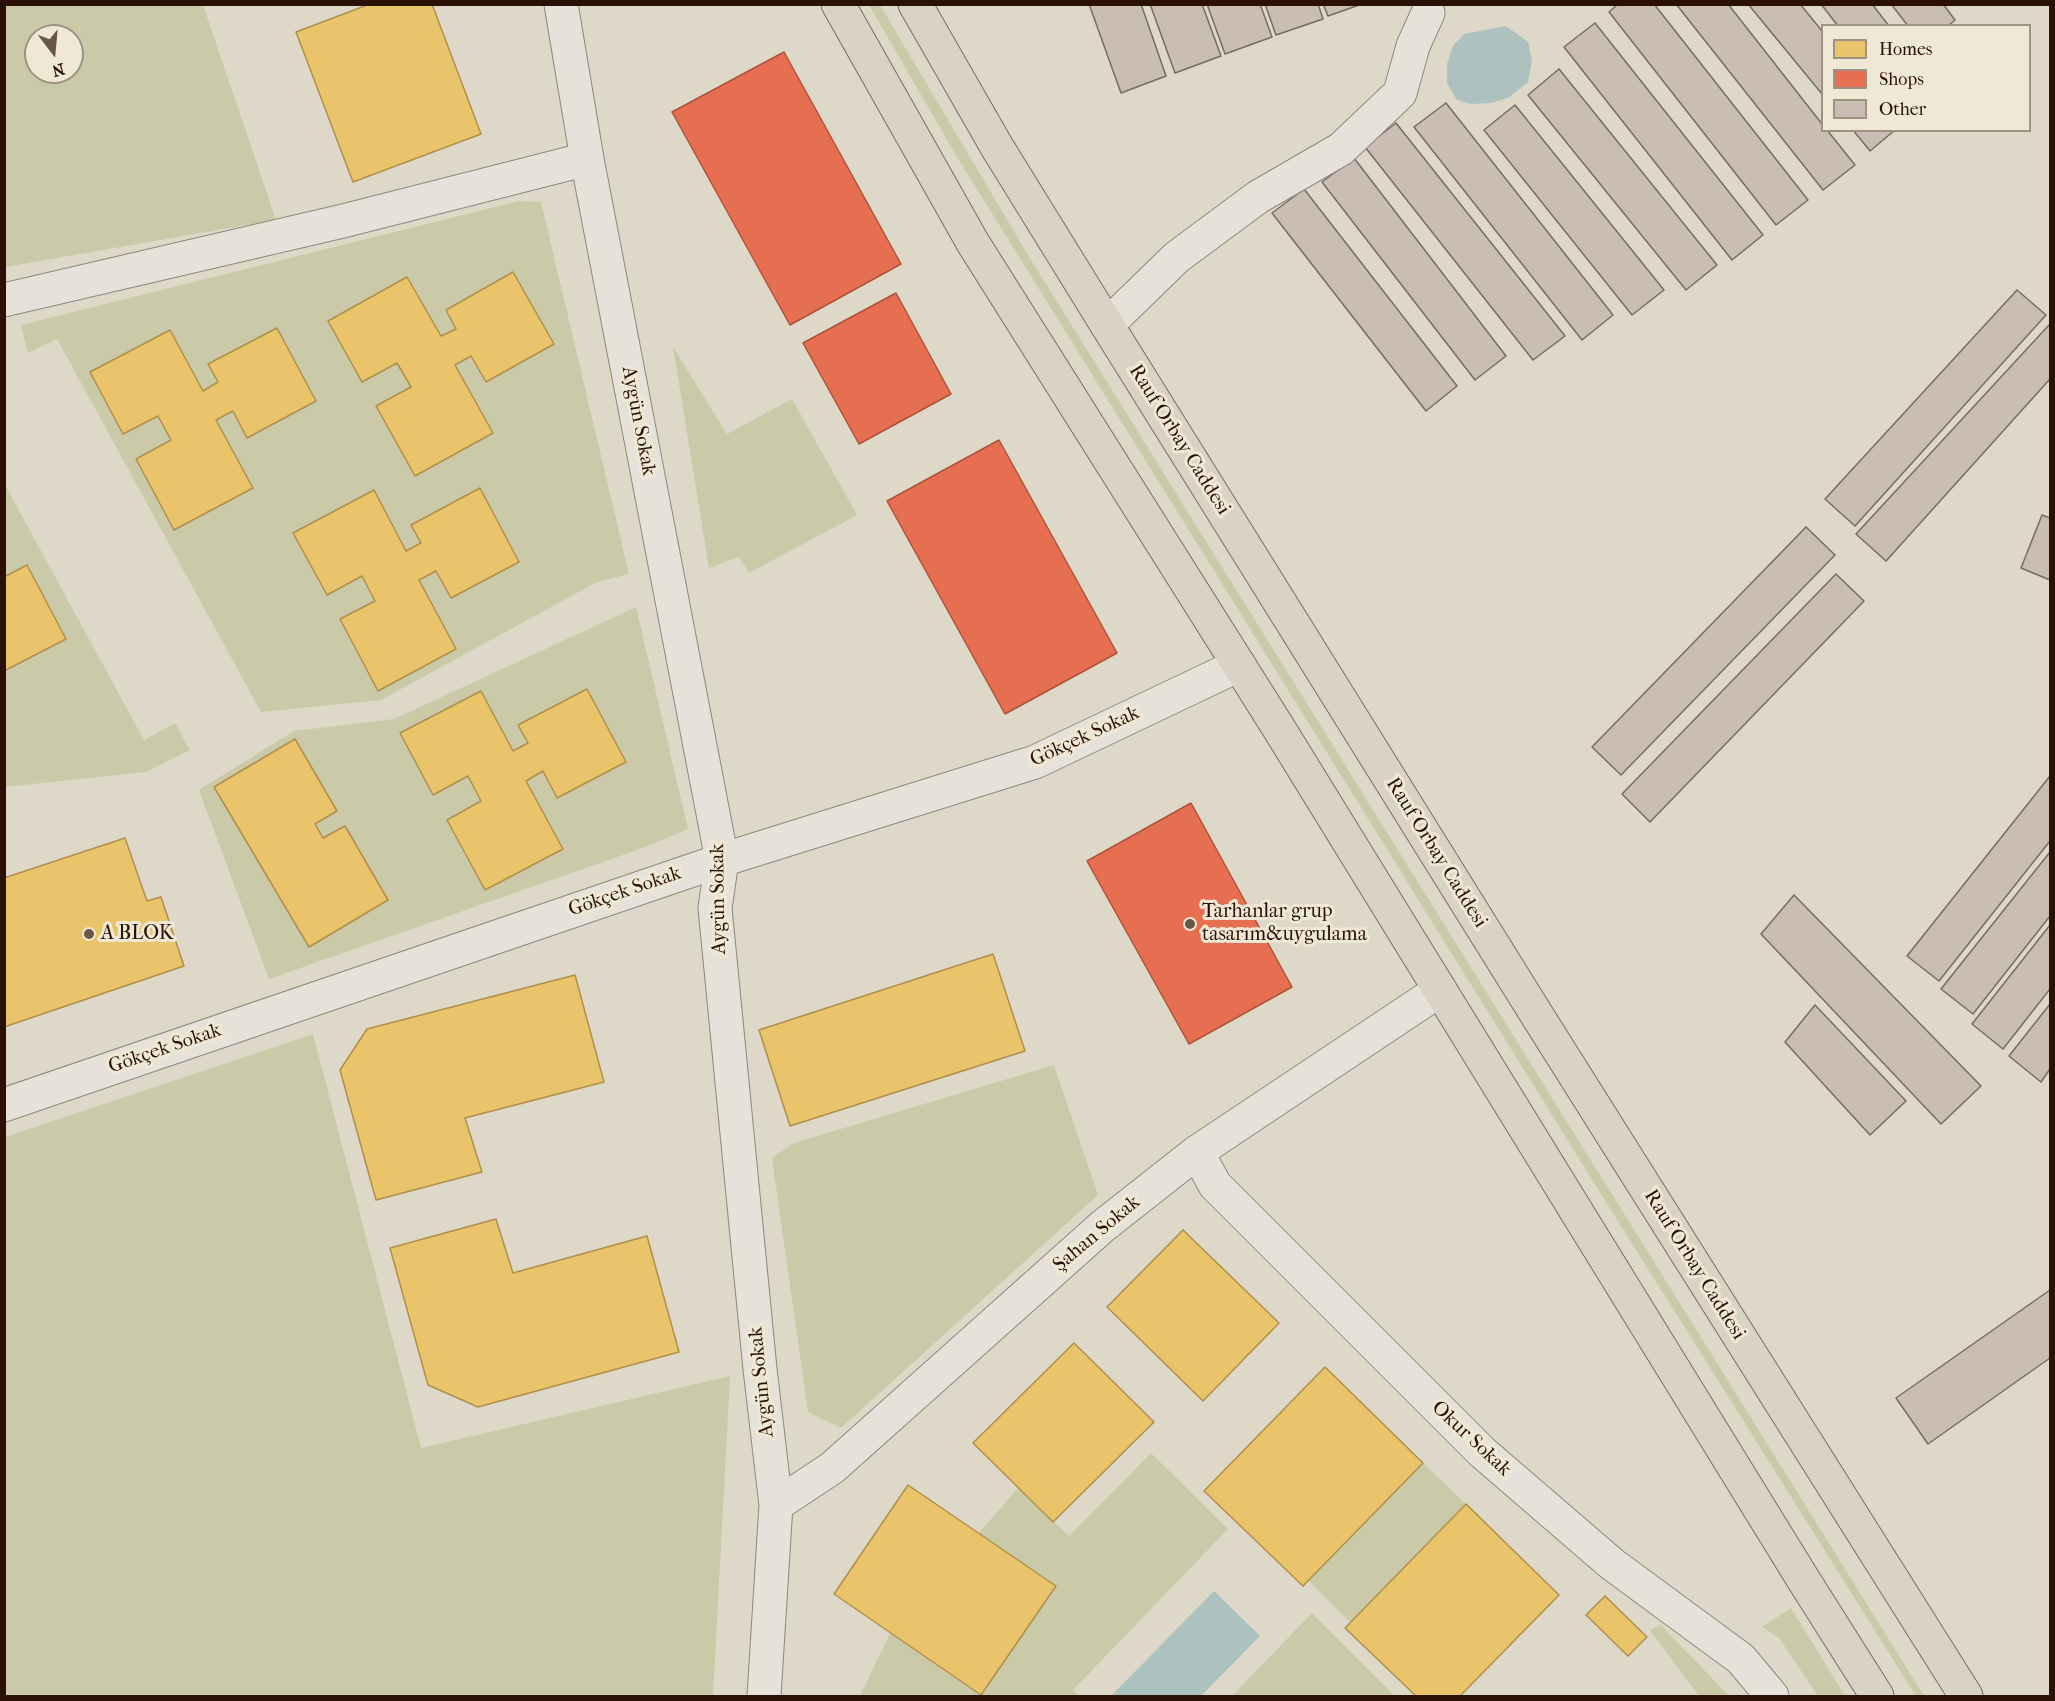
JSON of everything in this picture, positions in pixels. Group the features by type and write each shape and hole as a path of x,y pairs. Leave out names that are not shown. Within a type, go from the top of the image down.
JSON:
{"main road":[{"path":"838,4 974,243 1239,664 1877,1696"},
{"name":"Rauf Orbay Caddesi","path":"915,4 986,128 1107,325 1534,1010 1966,1696"}],"street":[{"name":"Aygün Sokak","path":"561,4 587,159 722,860 714,908 776,1505 764,1696"},
{"path":"1107,325 1177,257 1258,197 1341,149 1400,93 1413,46 1428,13"},
{"path":"4,300 331,224 587,159"},
{"name":"Gökçek Sokak","path":"4,1105 722,860 1035,762 1239,664"},
{"name":"Şahan Sokak","path":"776,1505 832,1468 1103,1226 1197,1152 1440,990"},
{"name":"Okur Sokak","path":"1197,1152 1215,1185 1482,1452 1612,1564 1741,1659 1772,1696"}],"green space":[{"path":"4,5 203,5 276,220 5,267"},
{"path":"869,5 880,5 1028,255 1924,1696 1916,1696 1606,1202 957,157"},
{"path":"519,201 541,202 629,574 597,582 381,700 261,712 57,339 28,353 21,325"},
{"path":"673,347 727,434 792,399 857,515 749,573 739,557 709,568"},
{"path":"4,483 144,740 175,723 190,750 146,772 5,787"},
{"path":"636,607 688,829 640,849 269,979 199,790 294,731 394,719"},
{"path":"313,1034 421,1448 730,1376 713,1696 5,1696 5,1137"},
{"path":"1054,1065 1098,1195 841,1428 808,1412 772,1158 794,1143"},
{"path":"1151,1453 1228,1529 1073,1690 1079,1696 860,1696 890,1633 981,1695 1056,1586 978,1534 1018,1488 1069,1536"},
{"path":"1423,1463 1466,1504 1351,1623 1308,1580"},
{"path":"1791,1608 1845,1696 1818,1696 1779,1638 1762,1627"},
{"path":"1312,1613 1395,1696 1232,1696"},
{"path":"1661,1625 1729,1696 1699,1696 1650,1630"}],"shaded area":[{"path":"1506,26 1528,42 1532,60 1528,82 1508,98 1491,103 1471,104 1457,100 1447,83 1447,64 1453,46 1464,34"},
{"path":"1214,1591 1260,1636 1201,1696 1111,1696"}],"building: Homes":[{"path":"370,4 432,4 481,134 353,182 296,32"},
{"path":"513,272 554,344 486,382 471,356 455,365 493,433 415,476 376,406 411,387 397,363 362,382 328,321 407,277 441,336 456,329 446,310"},
{"path":"277,328 316,401 247,438 233,411 216,420 253,488 174,530 136,459 171,440 158,416 123,434 90,372 170,330 203,391 218,382 208,364"},
{"path":"480,488 519,562 451,598 436,571 419,580 456,649 378,691 340,619 375,601 362,576 327,595 293,533 374,490 406,551 421,543 411,525"},
{"path":"27,565 66,639 4,671 4,577"},
{"path":"587,689 626,762 557,798 543,771 526,781 563,849 485,890 447,820 481,801 468,776 433,795 400,733 481,691 513,751 528,743 518,725"},
{"path":"295,739 337,811 315,824 323,838 345,826 388,900 309,947 214,787"},
{"name":"A BLOK","path":"125,838 147,901 161,897 184,966 4,1027 4,878"},
{"path":"993,954 1025,1051 790,1126 759,1030"},
{"path":"575,975 604,1082 465,1118 482,1172 376,1200 340,1070 367,1029"},
{"path":"496,1219 513,1273 647,1236 679,1352 478,1407 428,1385 390,1248"},
{"path":"1183,1230 1279,1323 1203,1401 1107,1307"},
{"path":"1074,1343 1154,1422 1053,1522 973,1443"},
{"path":"1325,1367 1423,1463 1303,1586 1204,1491"},
{"path":"908,1485 1056,1586 981,1695 834,1594"},
{"path":"1466,1504 1559,1595 1460,1696 1416,1696 1345,1628"},
{"path":"1605,1596 1647,1637 1628,1656 1586,1615"}],"building: Shops":[{"path":"784,52 901,264 790,325 672,112"},
{"path":"896,293 951,394 859,444 803,343"},
{"path":"999,440 1117,653 1005,714 887,501"},
{"name":"Tarhanlar grup tasarım&uygulama","path":"1191,803 1292,987 1189,1044 1087,861"}],"building: Other":[{"path":"1089,4 1141,4 1166,76 1121,93"},
{"path":"1150,4 1202,4 1221,56 1175,73"},
{"path":"1207,4 1260,4 1272,37 1225,54"},
{"path":"1265,4 1318,4 1323,19 1276,35"},
{"path":"1323,4 1362,4 1328,16"},
{"path":"1618,4 1654,4 1808,200 1776,225 1609,12"},
{"path":"1676,4 1728,4 1821,123 1821,132 1829,132 1855,165 1823,190"},
{"path":"1748,4 1800,4 1821,30 1821,93"},
{"path":"1821,4 1872,4 1887,24 1836,24"},
{"path":"1891,4 1943,4 1955,20 1950,24 1906,24"},
{"path":"1595,23 1763,235 1732,260 1564,47"},
{"path":"1559,69 1717,265 1686,290 1528,95"},
{"path":"1446,103 1613,315 1582,340 1414,127"},
{"path":"1515,105 1664,290 1632,315 1484,130"},
{"path":"1396,123 1565,336 1533,360 1365,147"},
{"path":"1855,132 1893,132 1870,151"},
{"path":"1354,158 1506,356 1475,380 1322,182"},
{"path":"1304,189 1457,386 1426,411 1272,213"},
{"path":"2017,290 2046,315 1855,526 1825,499"},
{"path":"2049,325 2050,379 1886,561 1856,534"},
{"path":"2042,515 2050,518 2050,580 2021,568"},
{"path":"1806,527 1835,555 1621,775 1592,747"},
{"path":"1836,574 1864,601 1650,822 1622,794"},
{"path":"2050,776 2050,841 1939,981 1907,956"},
{"path":"2050,852 2050,916 1973,1014 1941,989"},
{"path":"1794,895 1981,1086 1941,1124 1761,934"},
{"path":"2050,925 2050,989 2003,1049 1972,1024"},
{"path":"2050,1004 2050,1069 2041,1082 2009,1056"},
{"path":"1815,1005 1906,1101 1870,1135 1785,1042"},
{"path":"2050,1290 2050,1358 1928,1444 1896,1398"}],"place":[{"name":"Tarhanlar grup tasarım&uygulama","path":"1190,924"},
{"name":"A BLOK","path":"89,934"}]}
